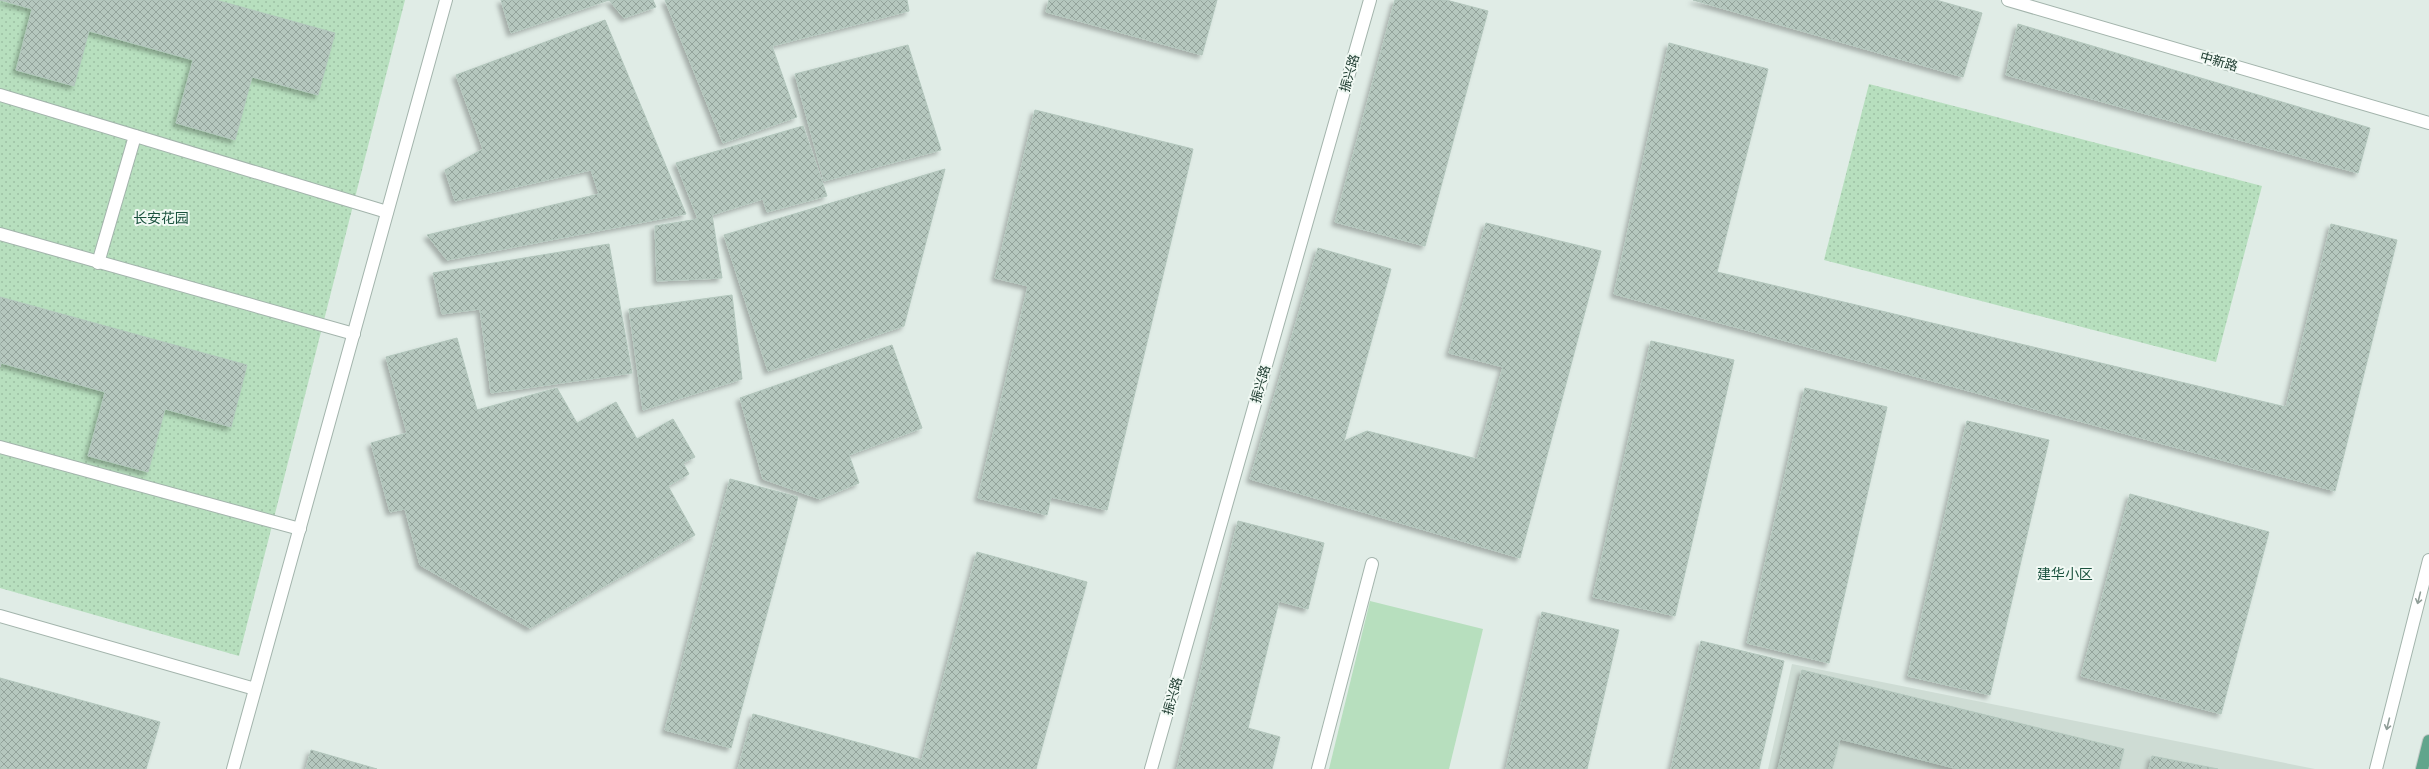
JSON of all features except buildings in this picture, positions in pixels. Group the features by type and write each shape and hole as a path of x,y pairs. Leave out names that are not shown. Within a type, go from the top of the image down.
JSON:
{"main road":[{"path":"2422,769 2429,741"}],"street":[{"path":"233,769 446,0"},
{"name":"振兴路","path":"1151,769 1370,0"},
{"name":"中新路","path":"2008,0 2429,123"},
{"path":"0,95 387,212"},
{"path":"98,263 135,136"},
{"path":"0,234 98,263 354,334"},
{"path":"0,447 300,529"},
{"path":"2376,769 2429,560"},
{"path":"1318,769 1372,564"},
{"path":"0,616 255,689"}],"shaded area":[{"path":"1792,664 2315,769 1768,769"}],"green space":[{"path":"0,0 405,0 239,656 0,588"},
{"path":"1869,84 2262,186 2216,362 1824,260"},
{"path":"1370,601 1483,629 1449,769 1329,769"}],"district":[{"name":"长安花园","path":"161,218"},
{"name":"建华小区","path":"2065,574"}]}
